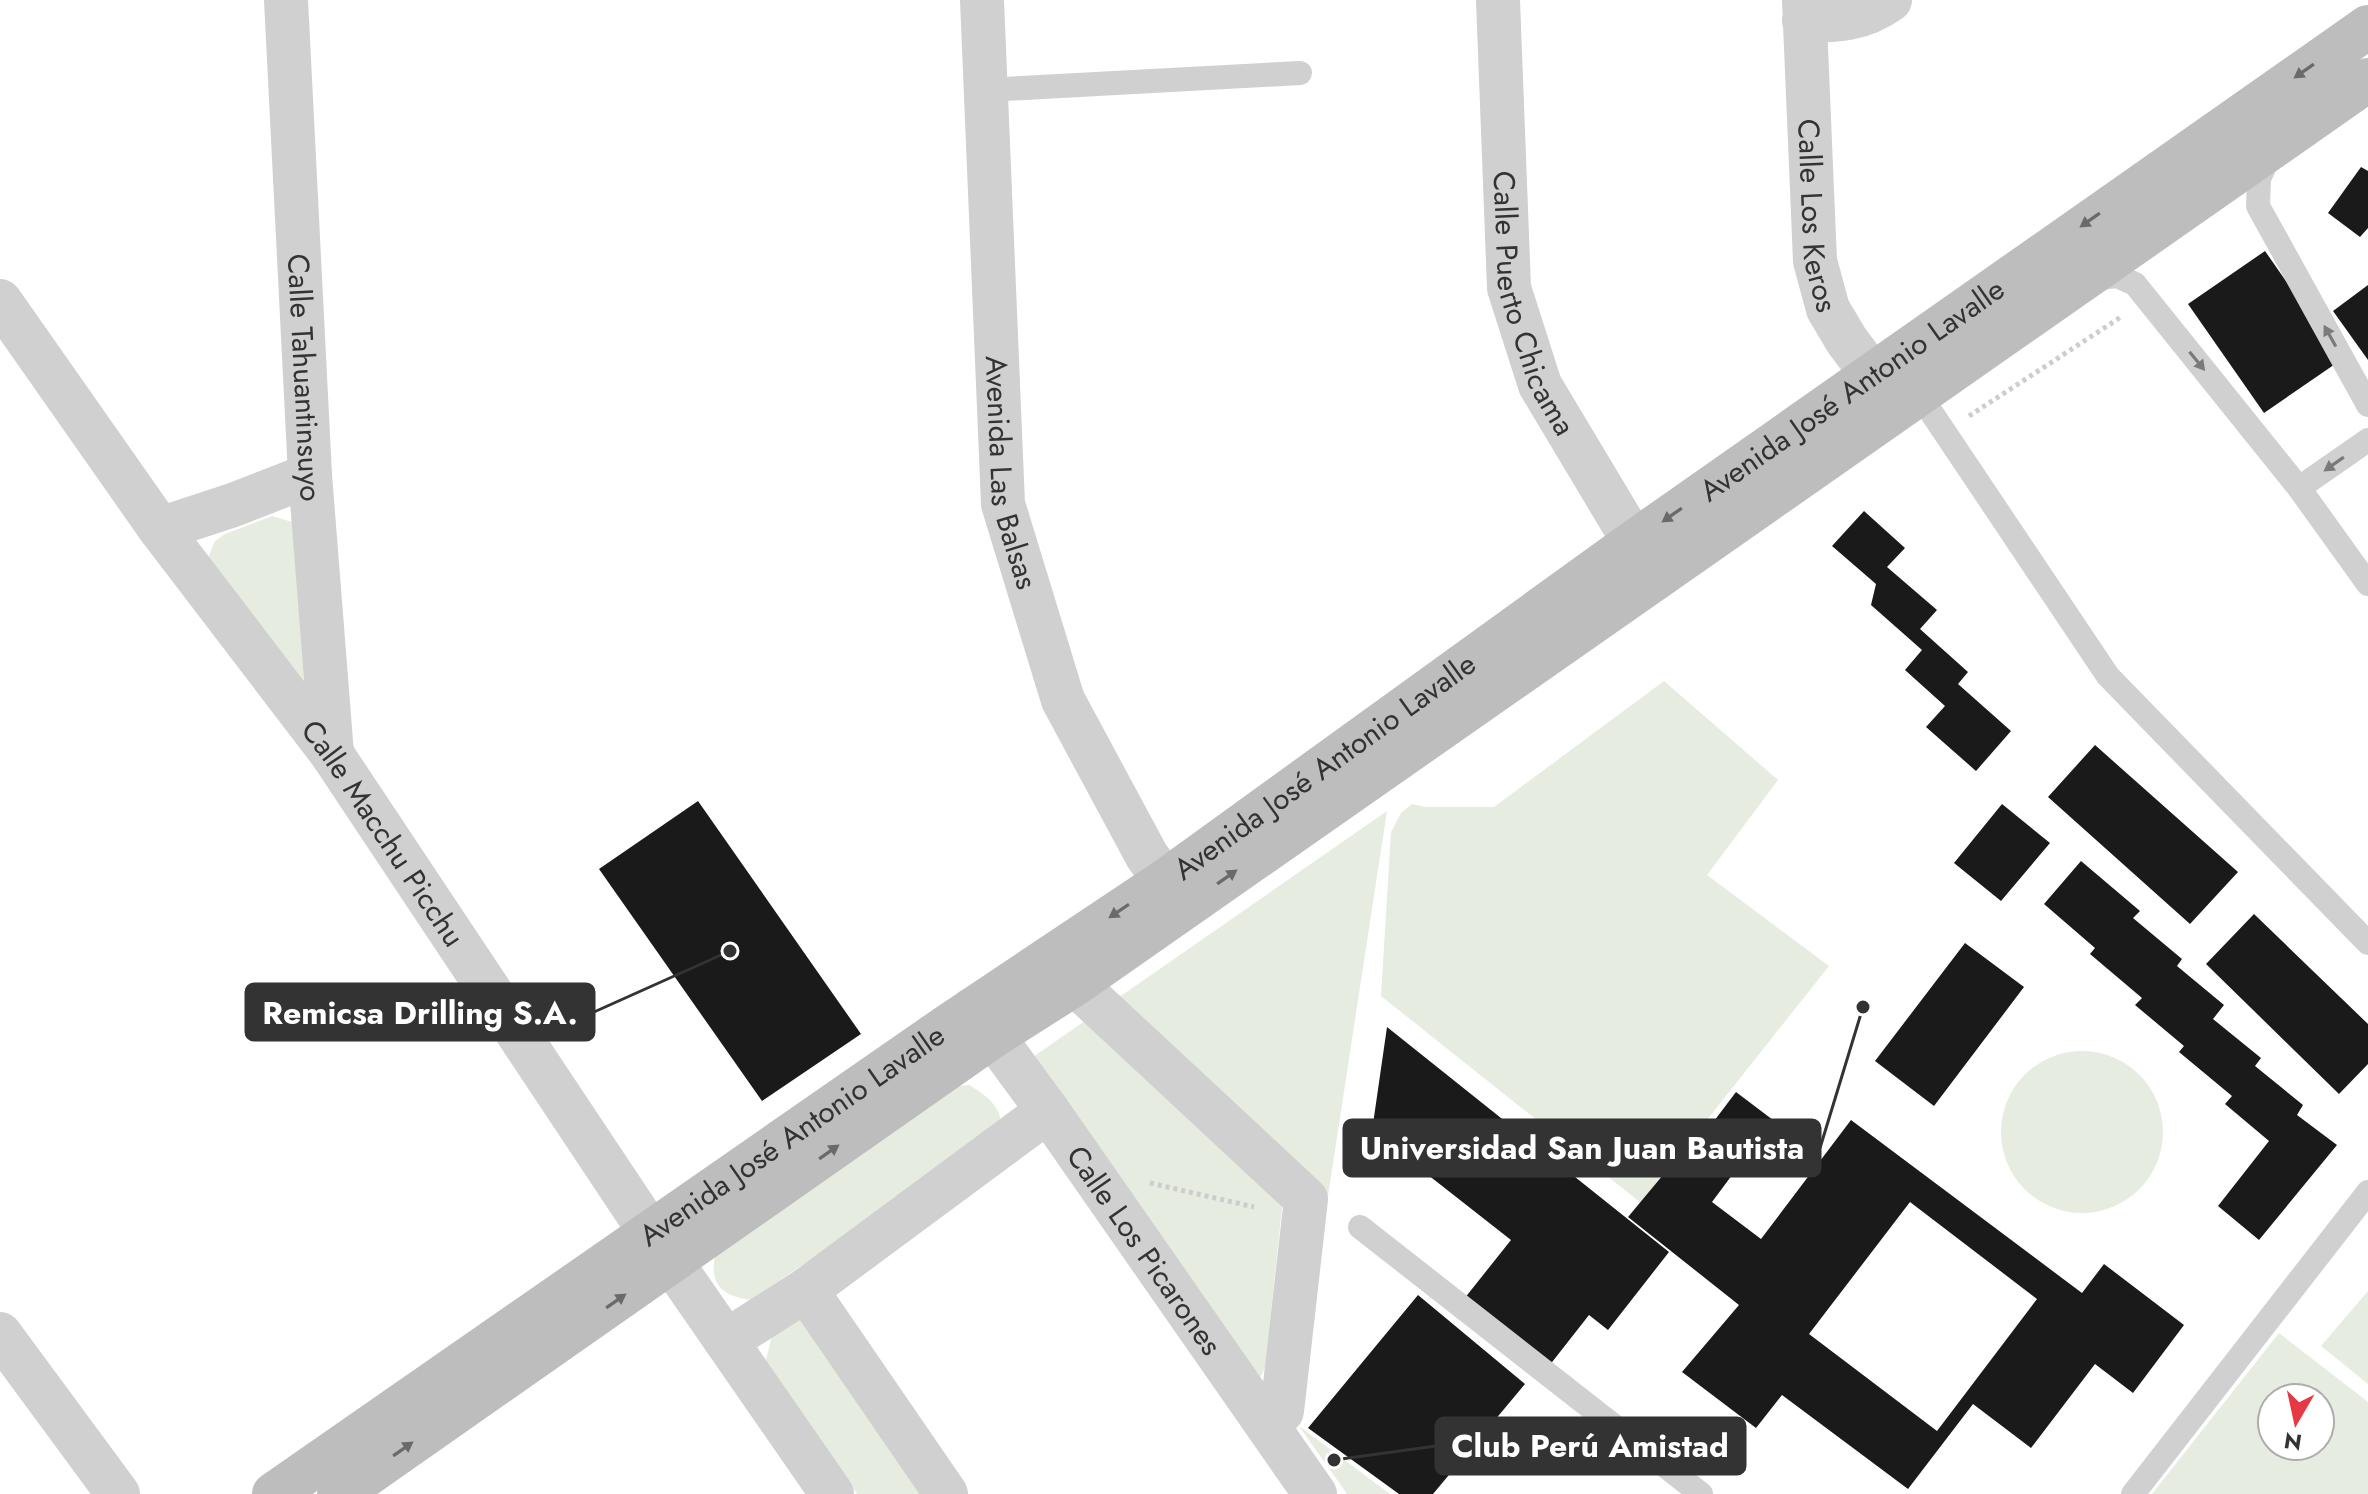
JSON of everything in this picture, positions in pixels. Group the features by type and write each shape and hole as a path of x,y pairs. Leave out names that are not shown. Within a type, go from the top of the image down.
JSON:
{"main road":[{"name":"Avenida José Antonio Lavalle","path":"274,1494 661,1247 1174,894 1646,559 1871,375 2368,27"},
{"name":"Avenida José Antonio Lavalle","path":"1646,559 1908,401 2368,80"},
{"name":"Avenida José Antonio Lavalle","path":"983,1023 1075,984 1174,894"},
{"name":"Avenida José Antonio Lavalle","path":"339,1494 661,1247"}],"street":[{"name":"Calle Tahuantinsuyo","path":"286,0 310,475 332,754"},
{"name":"Avenida Las Balsas","path":"982,0 1003,504 1063,700 1147,856 1174,894"},
{"name":"Calle Puerto Chicama","path":"1498,0 1509,288 1540,385 1646,559"},
{"path":"1804,10 1843,21 1890,0"},
{"name":"Calle Los Keros","path":"1804,10 1815,261 1828,309 1871,375 1908,401"},
{"name":"Calle Macchu Picchu","path":"0,301 160,529 332,754 661,1247 832,1494"},
{"path":"160,529 310,475"},
{"path":"1075,984 1306,1199 1282,1411 1264,1420"},
{"name":"Calle Los Picarones","path":"983,1023 1048,1111 1315,1494"},
{"path":"726,1341 806,1290 1048,1111"},
{"path":"806,1290 946,1494"},
{"path":"0,1334 118,1494"}],"lane":[{"path":"986,90 1300,73"},
{"path":"2273,147 2259,179 2258,206 2368,405"},
{"path":"2081,280 2117,276 2135,284 2299,488 2368,584"},
{"path":"1908,401 1944,432 2108,676 2368,943"},
{"path":"2299,488 2368,440"},
{"path":"2133,1494 2368,1192"},
{"path":"1360,1227 1701,1494"}],"path":[{"path":"1944,432 2148,300"},
{"path":"1149,1183 1304,1218"}],"shaded area":[{"path":"272,516 292,522 311,709 208,558 215,541 225,534"},
{"path":"1664,681 1778,780 1707,875 1829,966 1641,1203 1381,996 1391,832 1401,813 1412,804 1426,807 1494,807"},
{"path":"1387,811 1328,1196 1287,1162 1265,1367 1258,1376 1033,1057"},
{"path":"2082,1051 2113,1057 2140,1074 2157,1101 2163,1132 2157,1163 2140,1190 2113,1207 2082,1213 2051,1207 2024,1190 2007,1163 2001,1132 2007,1101 2024,1074 2051,1057"},
{"path":"969,1085 983,1094 999,1112 999,1127 995,1134 751,1300 733,1296 721,1288 714,1275 715,1256 957,1086"},
{"path":"2368,1291 2368,1384 2321,1346"},
{"path":"796,1318 811,1320 930,1494 857,1494 766,1360 773,1332"},
{"path":"2279,1333 2368,1402 2368,1494 2152,1494"},
{"path":"1299,1426 1390,1494 1347,1494"}],"building":[{"path":"2361,167 2368,171 2368,228 2360,237 2328,213"},
{"path":"2265,251 2341,360 2264,413 2188,304"},
{"path":"2368,285 2368,360 2333,311"},
{"path":"1864,511 1905,548 1887,567 1937,610 1920,629 1968,672 1958,684 2011,731 1976,771 1926,727 1945,706 1905,670 1922,650 1871,605 1876,584 1832,546"},
{"path":"2095,745 2238,872 2190,924 2048,797"},
{"path":"698,801 861,1034 762,1101 599,869"},
{"path":"2002,804 2050,843 2001,901 1954,863"},
{"path":"2081,861 2140,911 2133,918 2182,959 2177,966 2224,1005 2213,1019 2261,1058 2255,1066 2303,1105 2297,1115 2337,1145 2259,1240 2218,1206 2269,1141 2225,1104 2232,1096 2179,1052 2184,1046 2135,1005 2142,998 2090,954 2095,948 2044,904"},
{"path":"2254,914 2368,1024 2368,1064 2339,1094 2206,964"},
{"path":"1965,943 2024,987 1934,1106 1875,1061"},
{"path":"1387,1027 1669,1252 1608,1330 1589,1315 1549,1366 1464,1299 1511,1240 1372,1131"},
{"path":"1736,1092 1773,1120 1712,1202 1761,1239 1851,1120 2082,1293 2104,1264 2184,1325 2133,1393 2095,1364 2031,1448 1973,1404 1908,1489 1782,1395 1756,1428 1682,1372 1739,1305 1628,1217 1668,1169 1674,1174","holes":["1910,1202 2037,1299 1937,1431 1809,1334"]},
{"path":"1418,1295 1525,1384 1433,1494 1399,1494 1308,1428"}],"place":[{"name":"Remicsa Drilling S.A.","path":"730,951"},
{"name":"Universidad San Juan Bautista","path":"1863,1007"},
{"name":"Club Perú Amistad","path":"1334,1460"}]}
